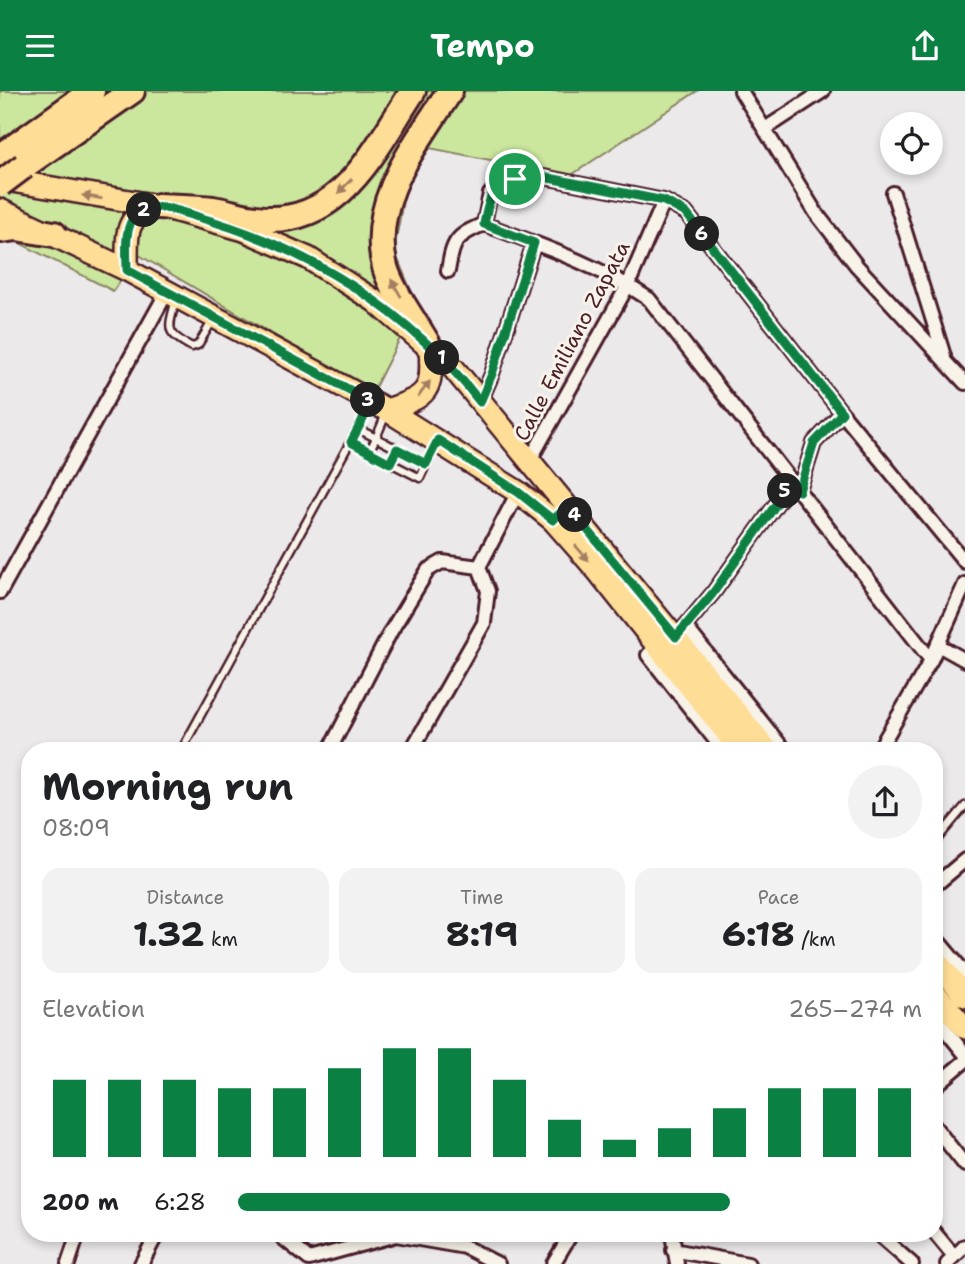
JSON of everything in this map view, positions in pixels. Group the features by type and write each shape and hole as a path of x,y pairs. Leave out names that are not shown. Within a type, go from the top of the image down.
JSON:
{"highway":[{"path":"0,182 14,156 92,91"},
{"path":"14,156 132,91"},
{"path":"370,160 413,91"},
{"path":"159,206 214,209 257,219 295,216 319,209 370,160 429,91"},
{"path":"430,348 386,270 380,242 383,217 393,184 450,91"},
{"path":"428,125 458,91"},
{"path":"0,230 16,228 54,234"}],"main road":[{"path":"0,182 159,206 244,230 308,258 375,301 454,369 530,460 560,513 673,637 760,742"},
{"path":"127,270 132,219 140,211 159,206"},
{"path":"0,210 127,270 379,406 438,440 518,492 560,513"},
{"path":"379,406 413,402 424,392 432,378 430,348"},
{"path":"673,637 736,742"},
{"path":"943,969 965,996"},
{"path":"943,1002 965,1028"}],"street":[{"path":"741,91 816,213 856,266 945,358 965,383"},
{"path":"765,129 823,91"},
{"path":"484,224 490,194 501,182 544,177 664,201 686,213 842,413 965,562"},
{"path":"893,193 945,358"},
{"name":"Calle Emiliano Zapata","path":"530,460 628,285 664,201"},
{"path":"448,271 455,241 460,235 484,224 628,285 649,299 931,660"},
{"path":"480,402 492,374 534,243"},
{"path":"0,592 171,294"},
{"path":"717,742 648,655 673,637 795,487 814,443 842,413"},
{"path":"416,742 484,623 488,591 479,567 518,492"},
{"path":"334,742 391,631 428,570 442,562 479,567"},
{"path":"882,742 931,660 965,584"},
{"path":"673,637 776,742"},
{"path":"938,645 965,660"},
{"path":"943,878 965,860"},
{"path":"943,947 965,973"},
{"path":"943,1027 965,1054"},
{"path":"943,1079 965,1061"},
{"path":"943,1137 965,1165"},
{"path":"68,1264 75,1242"},
{"path":"141,1264 154,1242"},
{"path":"289,1242 309,1259 371,1242"},
{"path":"436,1242 465,1247 498,1264"},
{"path":"554,1264 566,1242"},
{"path":"673,1242 677,1264"},
{"path":"887,1242 912,1264"},
{"path":"940,1242 950,1260 965,1245"},
{"path":"150,1250 153,1264"},
{"path":"673,1250 748,1264"}],"lane":[{"path":"171,294 169,330 172,337 192,347 198,345 214,318"},
{"path":"186,742 358,429 379,406"},
{"path":"369,452 376,438 379,406"},
{"path":"358,429 426,464"},
{"path":"351,442 420,478 438,440"},
{"path":"390,463 397,449"},
{"path":"943,830 965,806"}],"green space":[{"path":"0,91 697,91 570,176 430,148 406,185 394,250 417,305 372,393 139,255 113,291 0,233"}],"route":[{"path":"544,177 664,201 686,213 842,413 814,443 799,491 792,482 713,593 676,637 568,506 553,520 518,492 438,440 426,464 397,449 390,463 351,442 372,402 127,270 128,231 132,219 140,211 159,206 244,230 308,258 375,301 454,369 480,402 492,374 534,243 484,224 490,194 501,182 515,179 544,177"}]}
